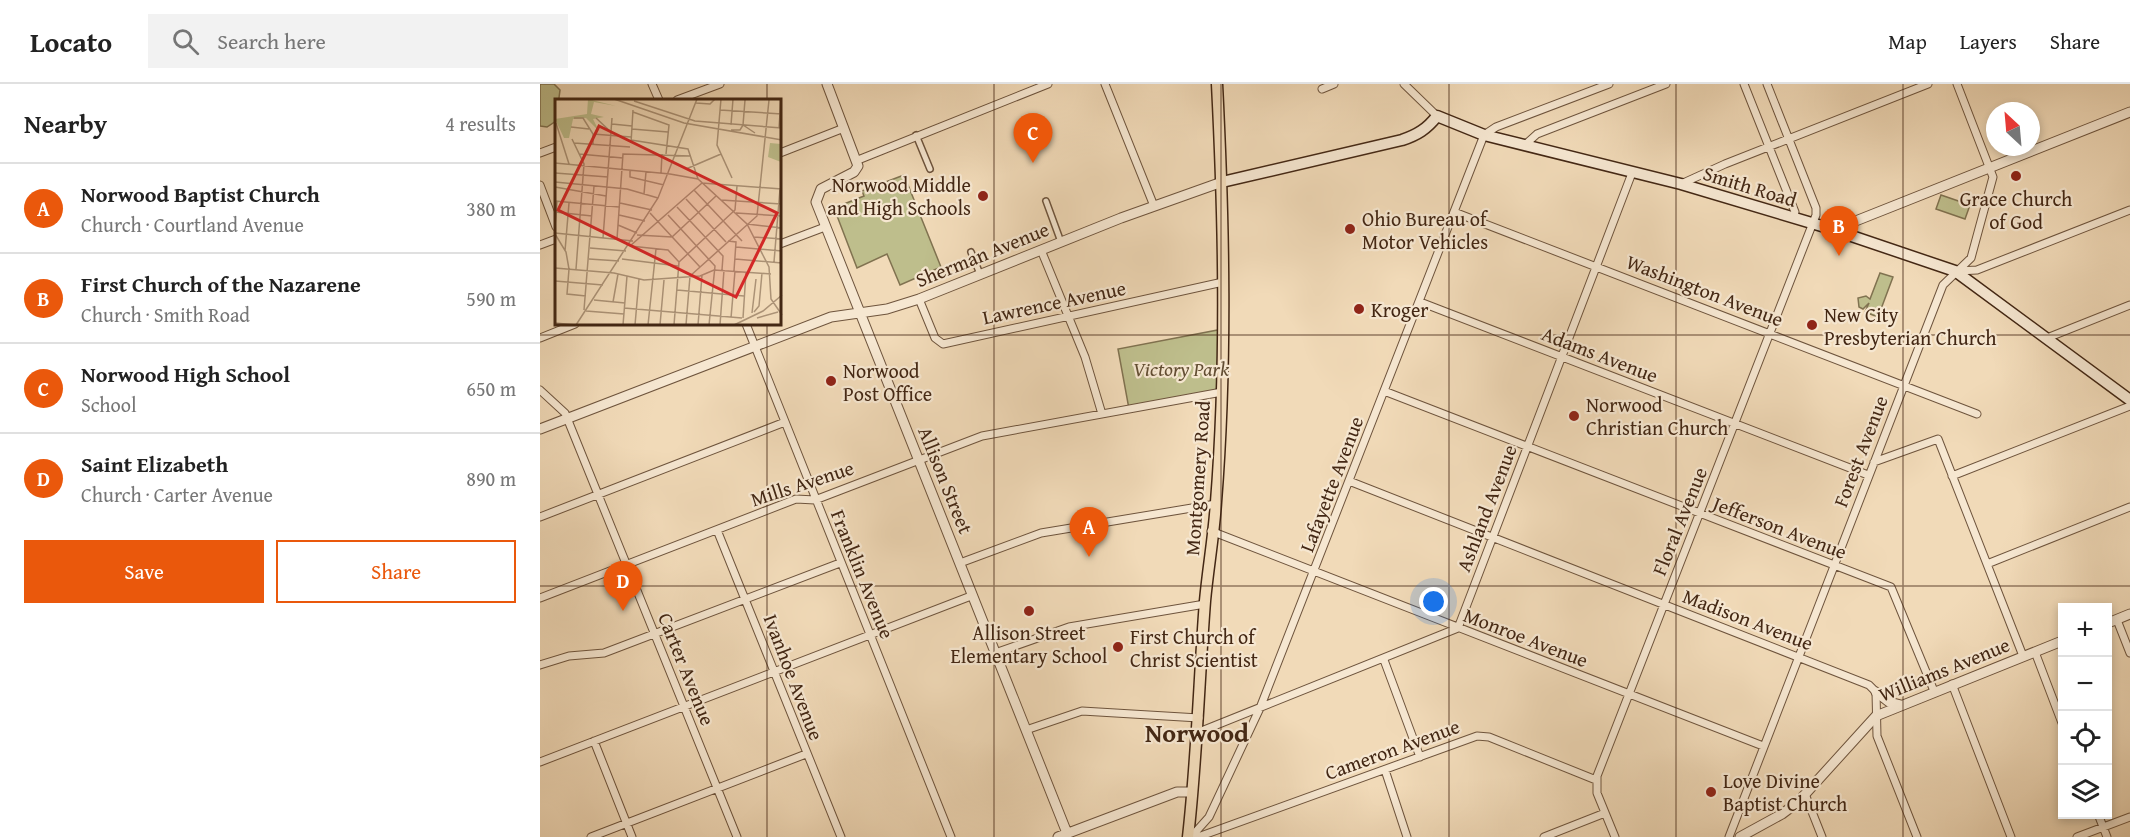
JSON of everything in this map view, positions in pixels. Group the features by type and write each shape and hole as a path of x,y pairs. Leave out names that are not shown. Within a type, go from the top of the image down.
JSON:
{"main road":[{"name":"Montgomery Road","path":"1189,837 1199,718 1205,604 1211,531 1216,504 1222,392 1222,182 1217,84"},
{"name":"Sherman Avenue","path":"1222,182 1402,140 1422,131 1437,116"},
{"name":"Smith Road","path":"1437,116 1484,135 1527,143 1632,173 1681,184 1833,230 1956,271 2130,400"}],"street":[{"path":"652,84 659,99"},
{"path":"680,99 720,84"},
{"path":"827,84 858,160 1048,84"},
{"path":"1105,84 1154,206"},
{"path":"1322,89 1334,84"},
{"name":"Smith Road","path":"1404,84 1437,116"},
{"path":"1484,135 1496,127 1609,84"},
{"path":"1527,143 1537,134 1666,84"},
{"path":"1744,84 1795,212 1793,218"},
{"name":"Floral Avenue","path":"1596,780 1813,224 1816,208 1767,84"},
{"path":"1681,184 1928,84"},
{"name":"Forest Avenue","path":"1729,837 1943,285 1972,254 1992,184 1991,167 1957,84"},
{"path":"1833,230 2130,112"},
{"path":"782,152 844,128"},
{"path":"916,135 930,169"},
{"name":"Lafayette Avenue","path":"1189,837 1209,816 1260,708 1484,135"},
{"path":"540,153 555,147"},
{"name":"Allison Street","path":"858,160 858,166 854,172 817,194 816,202 1026,730 1063,835"},
{"name":"Ashland Avenue","path":"1458,628 1632,173"},
{"name":"Sherman Avenue","path":"540,429 831,317 887,309 919,299 1154,206 1222,182"},
{"path":"540,186 555,224"},
{"path":"1046,201 1061,242"},
{"path":"1956,271 1977,270 2130,210"},
{"name":"Washington Avenue","path":"1454,212 1977,414"},
{"path":"782,243 825,227"},
{"path":"540,245 555,239"},
{"path":"1041,250 1084,357 1102,414"},
{"path":"971,252 980,274"},
{"name":"Lawrence Avenue","path":"919,299 935,338 943,344 1223,282"},
{"name":"Adams Avenue","path":"1420,302 1868,475"},
{"path":"2047,338 2130,305"},
{"path":"540,338 570,326"},
{"name":"Franklin Avenue","path":"747,326 814,500 951,837"},
{"name":"Carter Avenue","path":"540,390 561,408 567,418 737,837"},
{"name":"Jefferson Avenue","path":"1384,391 1891,587 1934,691"},
{"name":"Mills Avenue","path":"540,598 796,499 814,500 982,436 1222,392"},
{"path":"1952,476 2130,406"},
{"path":"540,517 785,423"},
{"path":"1874,462 1938,440 2023,656"},
{"name":"Madison Avenue","path":"1350,481 1863,682 1876,692"},
{"path":"960,563 1041,533 1216,504"},
{"path":"1988,564 2130,507"},
{"name":"Ivanhoe Avenue","path":"717,530 841,837"},
{"name":"Monroe Avenue","path":"1211,531 1763,746"},
{"path":"540,665 569,656 604,653 840,562"},
{"path":"540,762 971,596"},
{"path":"995,653 1070,627 1205,604"},
{"path":"2130,614 2112,621 2130,653"},
{"path":"1198,732 1384,660 1458,628"},
{"name":"Williams Avenue","path":"1740,837 1782,814 1805,794 1876,716 2058,643"},
{"path":"2036,652 2058,712"},
{"path":"1384,660 1420,757"},
{"path":"1952,684 2011,837"},
{"path":"1876,692 1889,702 1901,705"},
{"path":"1876,692 1877,736 1917,837"},
{"path":"1026,730 1082,711 1199,718"},
{"name":"Cameron Avenue","path":"1198,837 1483,735 1596,780"},
{"path":"594,741 632,837"},
{"path":"591,837 806,754"},
{"path":"1385,770 1407,837"},
{"path":"1596,780 1597,793 1615,837"},
{"path":"1063,835 1177,792 1192,792"},
{"path":"1805,794 1822,837"},
{"path":"1544,837 1605,813"},
{"path":"2077,837 2130,817"},
{"path":"2100,819 2107,837"}],"green space":[{"path":"540,84 554,84 560,90 559,99 555,99 555,122 547,127 540,126"},
{"path":"904,175 941,267 900,285 887,254 857,268 834,208 864,196 862,191"},
{"path":"1941,195 1970,205 1965,219 1936,209"},
{"path":"1880,273 1893,277 1878,317 1865,312 1869,303 1863,309 1859,307 1858,298 1866,296 1870,299"},
{"name":"Victory Park","path":"1223,329 1222,392 1129,409 1118,349"}],"place":[{"name":"Norwood High School","path":"1033,163"},
{"name":"Grace Church of God","path":"2016,176"},
{"name":"Norwood Middle and High Schools","path":"983,196"},
{"name":"Ohio Bureau of Motor Vehicles","path":"1350,229"},
{"name":"First Church of the Nazarene","path":"1839,256"},
{"name":"Kroger","path":"1359,309"},
{"name":"New City Presbyterian Church","path":"1812,325"},
{"name":"Norwood Post Office","path":"831,381"},
{"name":"Norwood Christian Church","path":"1574,416"},
{"name":"Norwood Baptist Church","path":"1089,557"},
{"name":"Saint Elizabeth","path":"623,611"},
{"name":"Allison Street Elementary School","path":"1029,611"},
{"name":"First Church of Christ Scientist","path":"1118,647"},
{"name":"Love Divine Baptist Church","path":"1711,792"}],"district":[{"name":"Norwood","path":"1197,732"}]}
